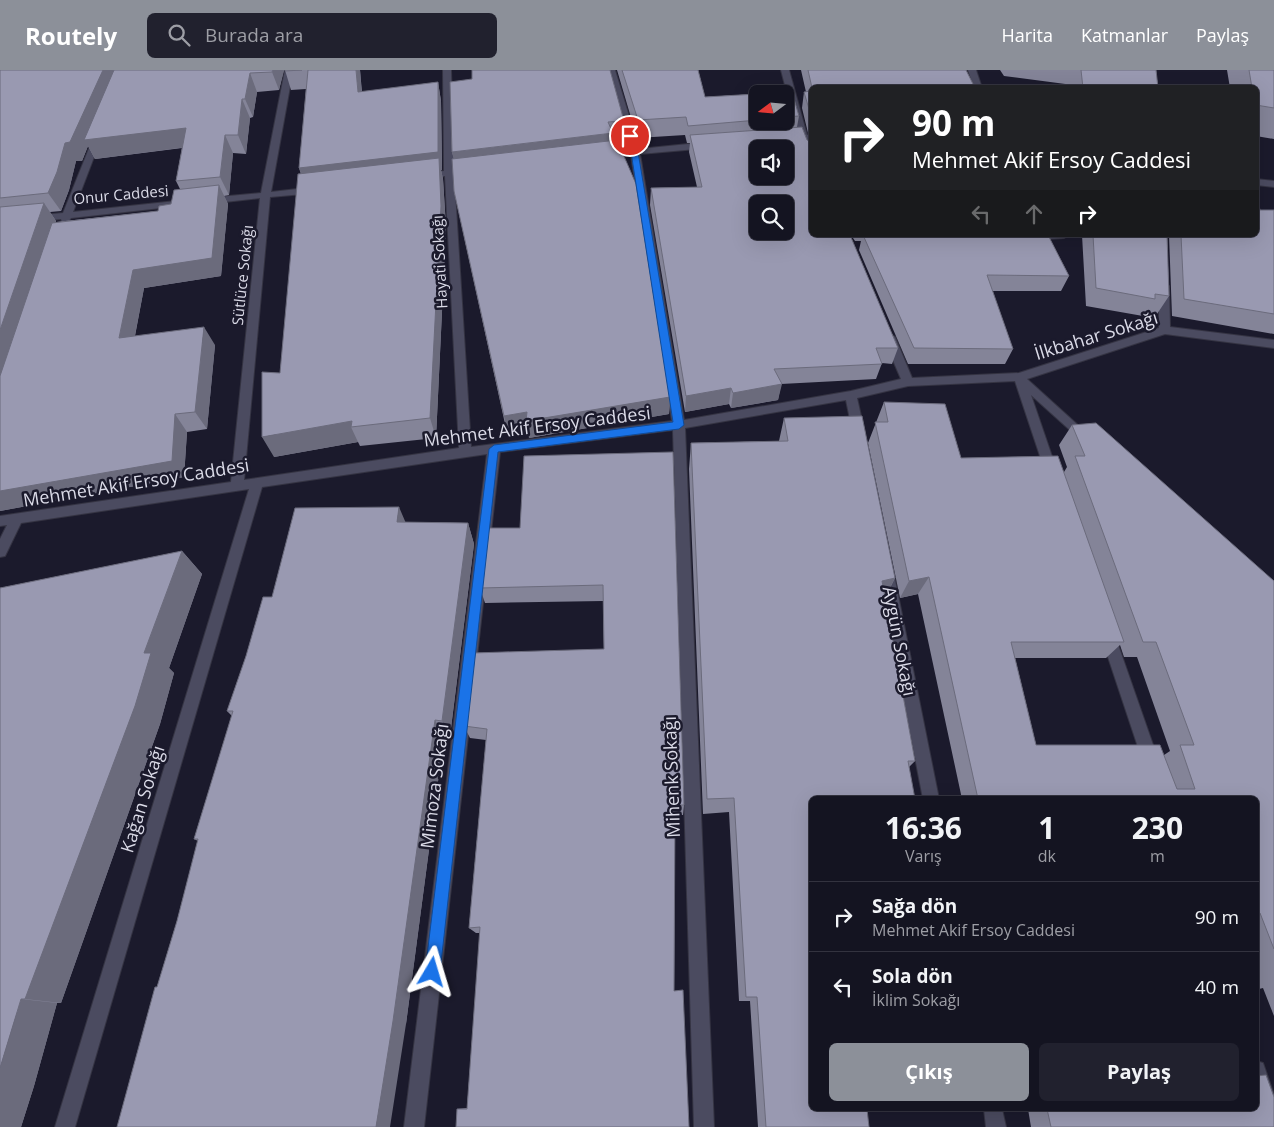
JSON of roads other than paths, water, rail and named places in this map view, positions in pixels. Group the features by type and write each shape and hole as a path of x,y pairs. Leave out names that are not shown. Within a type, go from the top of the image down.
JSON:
{"street":[{"name":"Sütlüce Sokağı","path":"237,485 265,196 290,70"},
{"name":"Hayati Sokağı","path":"447,70 449,173 465,452"},
{"name":"Mihenk Sokağı","path":"611,70 635,152 679,425 704,1127"},
{"path":"783,138 807,137 785,70"},
{"path":"972,70 977,85"},
{"path":"60,233 103,124"},
{"path":"596,156 714,145"},
{"path":"410,178 479,169"},
{"path":"1259,182 1274,184"},
{"name":"Onur Caddesi","path":"0,222 323,189"},
{"path":"1015,238 1031,237"},
{"path":"1163,273 1165,330"},
{"path":"885,328 908,382"},
{"name":"İlkbahar Sokağı","path":"1019,377 1165,330 1274,344"},
{"path":"1019,377 1092,442"},
{"path":"1019,377 1057,490"},
{"name":"Mehmet Akif Ersoy Caddesi","path":"0,521 465,452 679,425 851,395 908,382 1019,377"},
{"path":"851,395 861,443"},
{"name":"Mimoza Sokağı","path":"414,1127 494,449"},
{"name":"Kağan Sokağı","path":"65,1127 257,482"},
{"path":"0,552 17,518"},
{"name":"Aygün Sokağı","path":"884,558 930,796"},
{"path":"1102,621 1154,771"},
{"path":"1259,1079 1274,1122"},
{"path":"993,1111 996,1127"}]}
